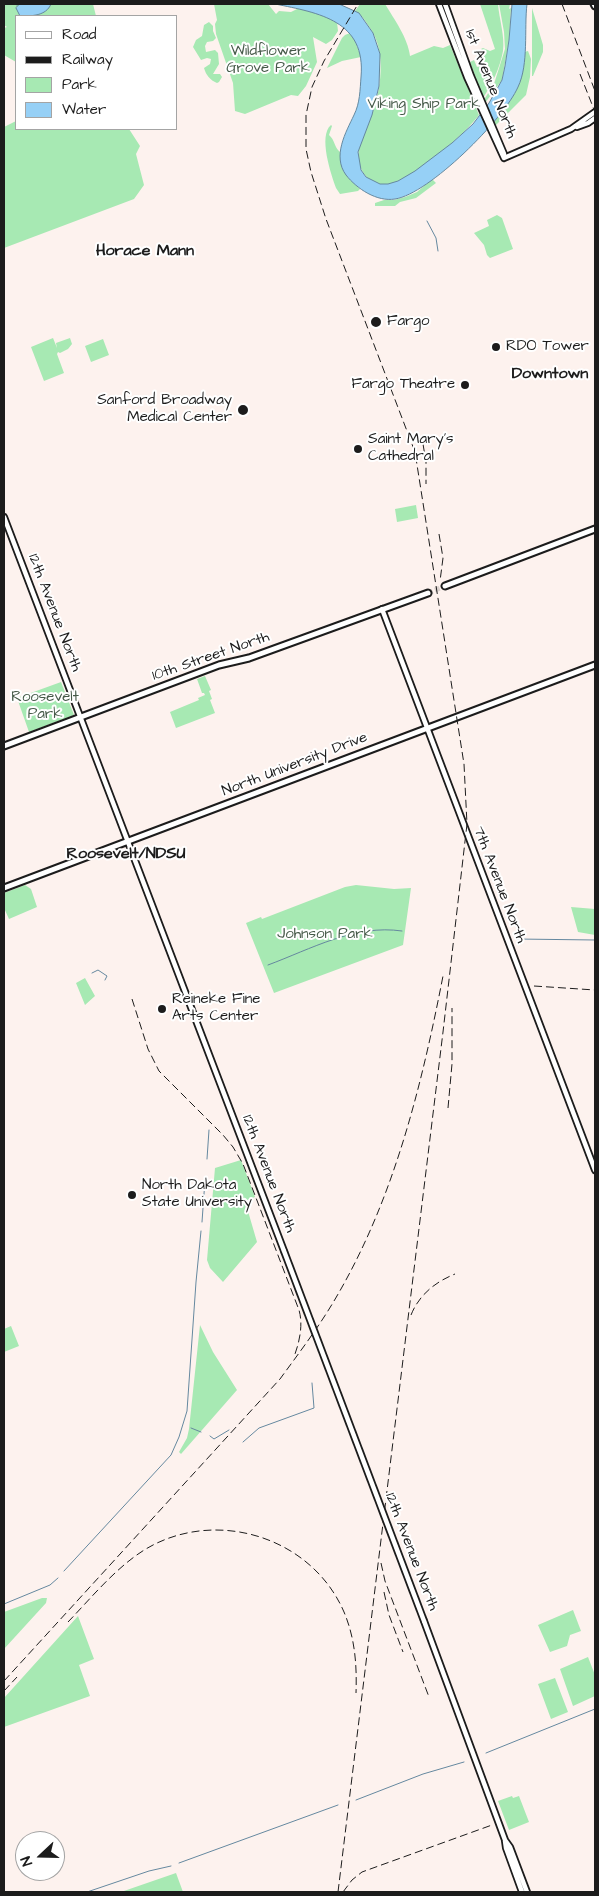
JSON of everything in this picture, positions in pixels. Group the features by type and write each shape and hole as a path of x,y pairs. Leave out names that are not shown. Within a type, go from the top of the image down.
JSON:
{"main road":[{"name":"1st Avenue North","path":"439,4 504,158 571,129"},
{"name":"1st Avenue North","path":"445,4 469,76"},
{"path":"571,129 595,112"},
{"path":"571,129 588,123 595,118"},
{"name":"12th Avenue North","path":"4,517 424,1621 505,1840 506,1848 522,1892"},
{"path":"445,586 595,529"},
{"name":"10th Street North","path":"4,746 219,665 249,658 428,593"},
{"name":"7th Avenue North","path":"382,609 595,1170"},
{"name":"North University Drive","path":"4,888 595,666"},
{"name":"12th Avenue North","path":"505,1840 510,1847 527,1892"}],"green space":[{"path":"4,4 93,4 96,15 15,15 15,61 4,55 4,28 7,27 4,25"},
{"name":"Wildflower Grove Park","path":"214,4 268,4 276,14 279,11 291,12 299,8 324,15 337,22 338,31 332,40 326,44 313,37 317,62 306,86 298,96 291,95 245,114 235,111 233,83 216,34 215,24 217,20"},
{"name":"Viking Ship Park","path":"360,4 385,4 404,36 410,56 434,46 443,48 450,45 479,115 462,134 424,166 399,181 389,184 378,184 369,179 362,171 358,155 360,144 375,107 381,72 379,48 375,38 364,19 355,11"},
{"path":"480,4 498,4 503,33 503,51 498,70 483,98 470,62 474,60 477,67 480,66 485,54 481,49 490,51 495,49"},
{"path":"499,4 510,4 509,40 502,80 485,103 485,98 494,84 505,49"},
{"path":"532,8 543,45 543,52 533,76 532,76"},
{"path":"209,22 213,26 216,38 213,41 207,42 205,46 206,52 215,50 218,53 219,64 213,74 220,74 222,77 217,83 209,77 204,68 210,64 211,59 201,60 193,47 196,40 202,36 204,25"},
{"path":"350,33 355,40 361,57 342,61 327,68 342,38"},
{"path":"528,51 531,59 526,95 496,125 494,122 516,90 521,74 524,52"},
{"path":"15,122 15,130 130,130 140,146 136,154 144,185 134,199 4,248 4,127"},
{"path":"331,125 329,135 340,152 346,174 360,189 358,191 340,194 336,188 326,146 327,130"},
{"path":"432,179 436,183 416,198 400,202 395,206 375,206 375,203 384,200 394,200 417,192"},
{"path":"497,215 502,218 513,249 490,258 484,245 474,233 489,226 487,220"},
{"path":"53,338 57,348 56,343 70,338 72,344 68,349 57,354 64,373 44,381 31,347"},
{"path":"103,339 109,355 91,362 85,346"},
{"path":"416,505 418,518 397,522 395,509"},
{"path":"205,676 211,690 209,691 212,699 210,700 215,713 176,728 170,712 199,700 198,698 205,695 202,693 197,679"},
{"name":"Roosevelt Park","path":"61,682 74,715 29,732 17,698"},
{"path":"25,885 31,889 37,907 9,919 4,908 4,893"},
{"name":"Johnson Park","path":"356,885 394,889 411,888 403,945 274,993 246,923 261,917 262,919 345,887"},
{"path":"571,907 595,909 595,935 578,932"},
{"path":"85,978 95,996 85,1005 76,983"},
{"path":"241,1160 255,1197 245,1201 257,1242 223,1282 210,1268 207,1260 215,1168"},
{"path":"200,1325 213,1352 237,1390 181,1454 179,1452 187,1438 189,1429"},
{"path":"11,1326 19,1346 4,1352 4,1329"},
{"path":"42,1598 47,1598 46,1603 4,1649 4,1612"},
{"path":"573,1610 581,1631 570,1635 567,1646 550,1652 538,1625"},
{"path":"78,1616 94,1659 79,1665 90,1696 4,1727 4,1698"},
{"path":"588,1657 595,1675 595,1696 573,1706 560,1669"},
{"path":"555,1678 568,1712 551,1719 538,1684"},
{"path":"512,1796 513,1798 519,1796 529,1822 509,1830 498,1801"},
{"path":"176,1873 183,1892 121,1892"}],"water":[{"path":"20,4 51,4 46,11 34,15 20,15 16,8"},
{"path":"275,4 339,4 359,13 373,33 380,54 379,86 372,115 358,152 361,170 366,177 380,184 398,181 415,171 452,143 473,124 489,103 502,80 509,40 512,4 527,4 524,68 518,87 510,101 498,117 464,153 427,184 409,194 395,199 381,198 362,190 351,180 342,168 340,160 342,144 356,110 359,96 361,58 356,43 348,32 337,23 323,16"}],"waterway":[{"path":"427,221 436,238 438,251"},
{"path":"268,965 350,934 367,931 402,931"},
{"path":"516,939 595,940"},
{"path":"92,973 98,970 107,976 105,980"},
{"path":"207,1159 209,1130"},
{"path":"202,1222 205,1180"},
{"path":"64,1571 171,1455 179,1437 187,1411 201,1231"},
{"path":"243,1442 259,1428 314,1408 312,1383"},
{"path":"191,1428 201,1432"},
{"path":"210,1436 214,1439 229,1430"},
{"path":"4,1604 50,1585 58,1578"},
{"path":"486,1753 595,1709"},
{"path":"356,1800 423,1774 464,1762"},
{"path":"179,1863 338,1805"},
{"path":"87,1892 149,1871 171,1866"}],"tunnel":[{"path":"428,593 445,586"}],"railway":[{"path":"338,1892 467,824 464,764 415,452 326,219 311,172 306,149 306,115 312,87 324,61 358,4"},
{"path":"562,4 595,91"},
{"path":"580,74 595,112"},
{"path":"423,444 426,462 426,484"},
{"path":"439,534 443,558 440,581"},
{"path":"4,1681 280,1379 328,1311 355,1263 389,1184 425,1061 443,976"},
{"path":"534,986 595,990"},
{"path":"132,999 148,1049 159,1071 223,1135 243,1164 299,1310 301,1321 295,1354"},
{"path":"448,1108 452,1064 452,1008"},
{"path":"411,1315 418,1301 428,1290 455,1274"},
{"path":"68,1622 131,1559 155,1544 182,1534 209,1530 237,1532 264,1538 289,1550 311,1566 330,1587 344,1612 351,1632 356,1662 356,1693"},
{"path":"381,1563 385,1581 429,1697"},
{"path":"384,1592 389,1615 403,1652"},
{"path":"4,1691 17,1677"},
{"path":"343,1892 352,1880 362,1872 492,1825"}],"place":[{"name":"Fargo","path":"376,322"},
{"name":"RDO Tower","path":"496,347"},
{"name":"Fargo Theatre","path":"465,385"},
{"name":"Sanford Broadway Medical Center","path":"243,410"},
{"name":"Saint Mary's Cathedral","path":"358,449"},
{"name":"Reineke Fine Arts Center","path":"162,1009"},
{"name":"North Dakota State University","path":"132,1195"}],"district":[{"name":"Horace Mann","path":"145,252"},
{"name":"Downtown","path":"550,375"},
{"name":"Roosevelt/NDSU","path":"126,855"}]}
